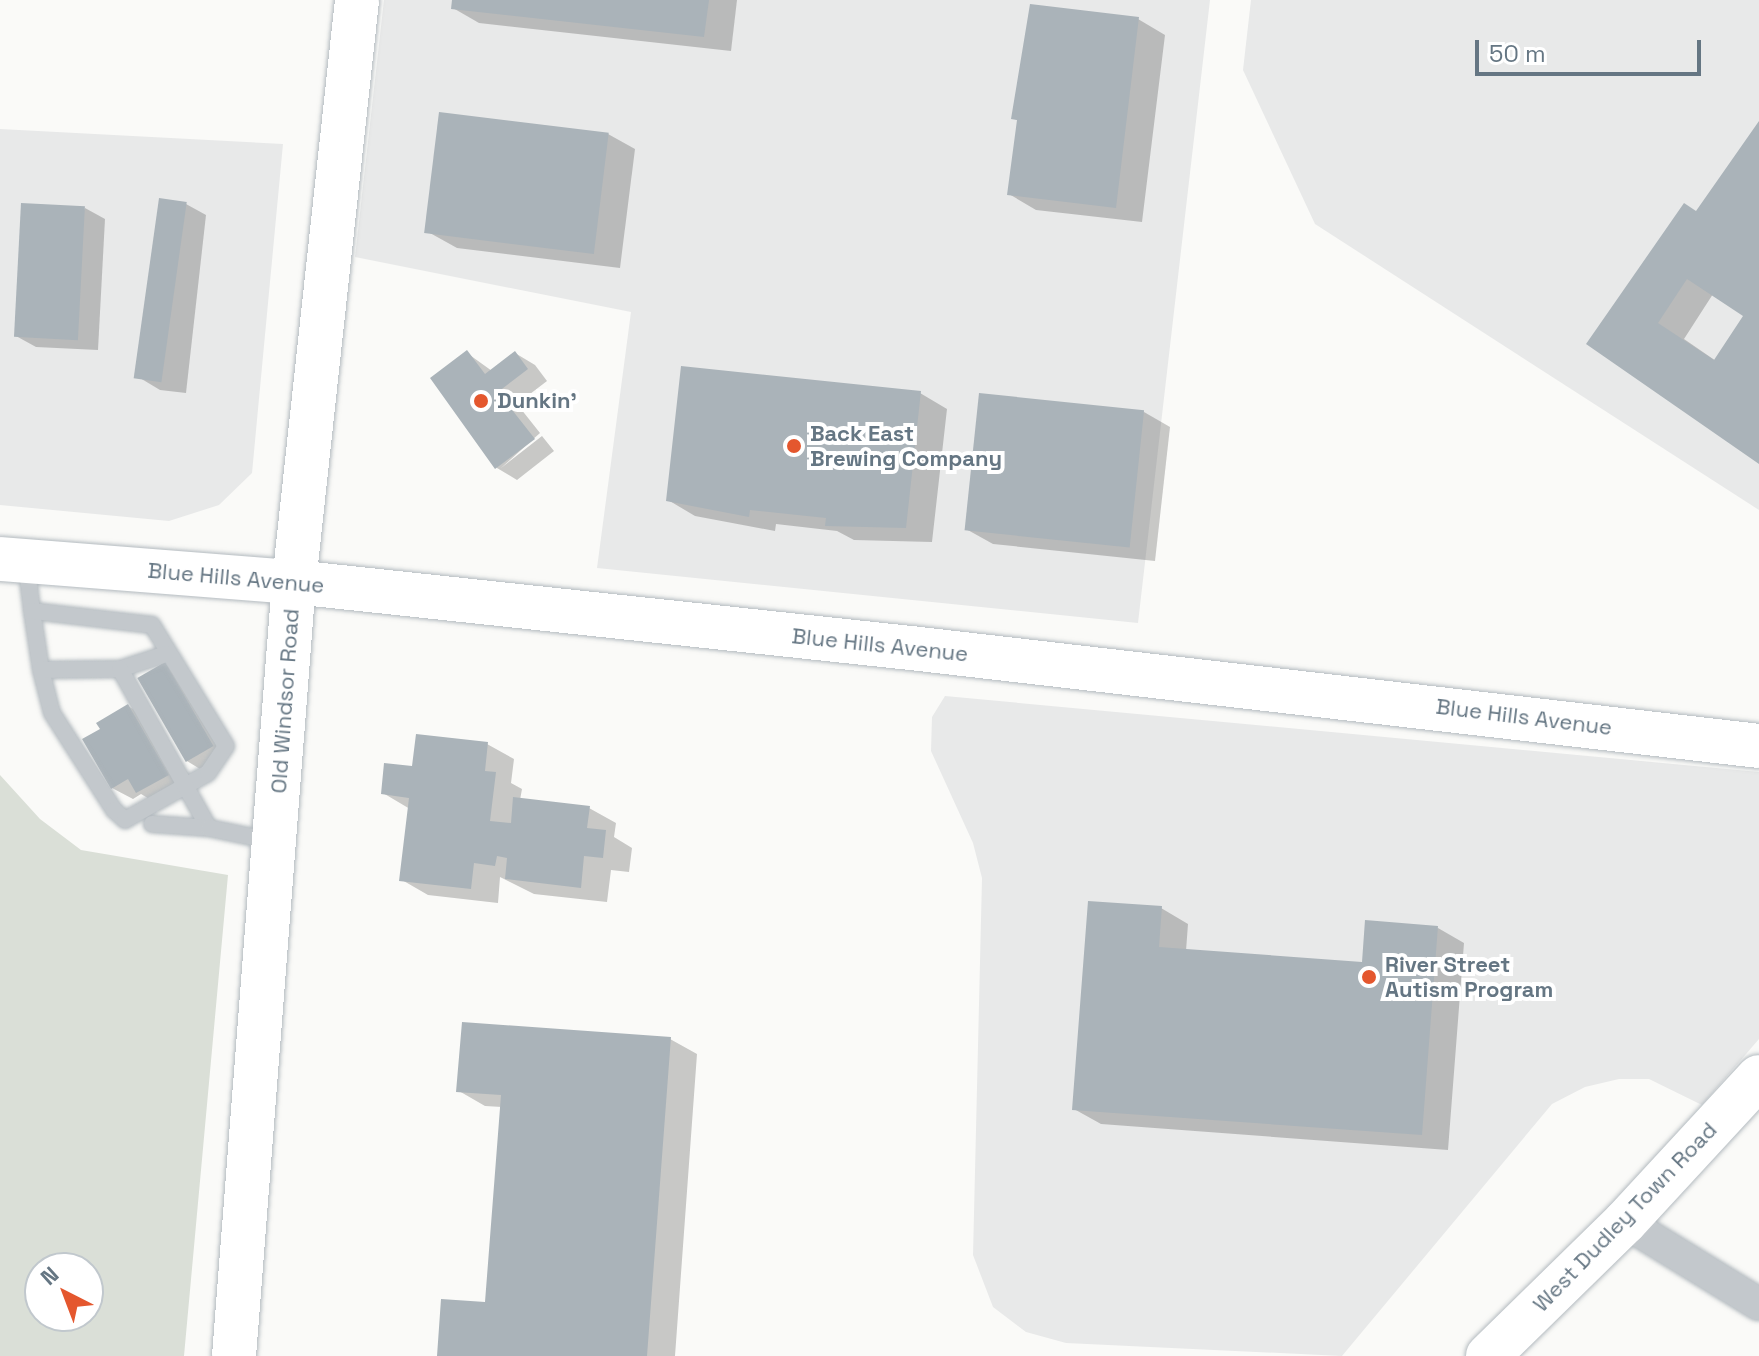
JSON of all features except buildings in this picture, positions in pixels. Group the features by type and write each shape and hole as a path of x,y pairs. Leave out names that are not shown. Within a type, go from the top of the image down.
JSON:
{"main road":[{"name":"Old Windsor Road","path":"234,1356 294,582 357,0"},
{"name":"Blue Hills Avenue","path":"13,560 294,582 1171,676 1759,746"},
{"name":"West Dudley Town Road","path":"1488,1356 1625,1222 1759,1077"}],"street":[{"path":"1625,1222 1759,1304"}],"lane":[{"path":"13,560 32,611 41,670 52,713 125,820 208,773 226,746 166,654 152,625 32,611"},
{"path":"41,670 120,669 166,654"},
{"path":"120,669 209,828"},
{"path":"152,824 209,828 274,842"}],"shaded area":[{"path":"384,0 1210,0 1138,623 597,568 631,312 355,257"},
{"path":"1251,0 1759,0 1759,510 1315,224 1243,70"},
{"path":"0,129 283,144 252,473 219,505 169,521 0,505"},
{"name":"River Street Autism Program","path":"945,696 1759,772 1759,1039 1702,1105 1649,1079 1619,1079 1585,1087 1552,1104 1342,1356 1066,1343 1026,1332 993,1307 973,1255 982,878 973,843 931,751 932,717"},
{"path":"0,775 40,819 81,850 228,875 184,1356 0,1356"}],"place":[{"name":"Dunkin'","path":"481,401"},
{"name":"Back East Brewing Company","path":"794,446"},
{"name":"River Street Autism Program","path":"1369,977"}]}
